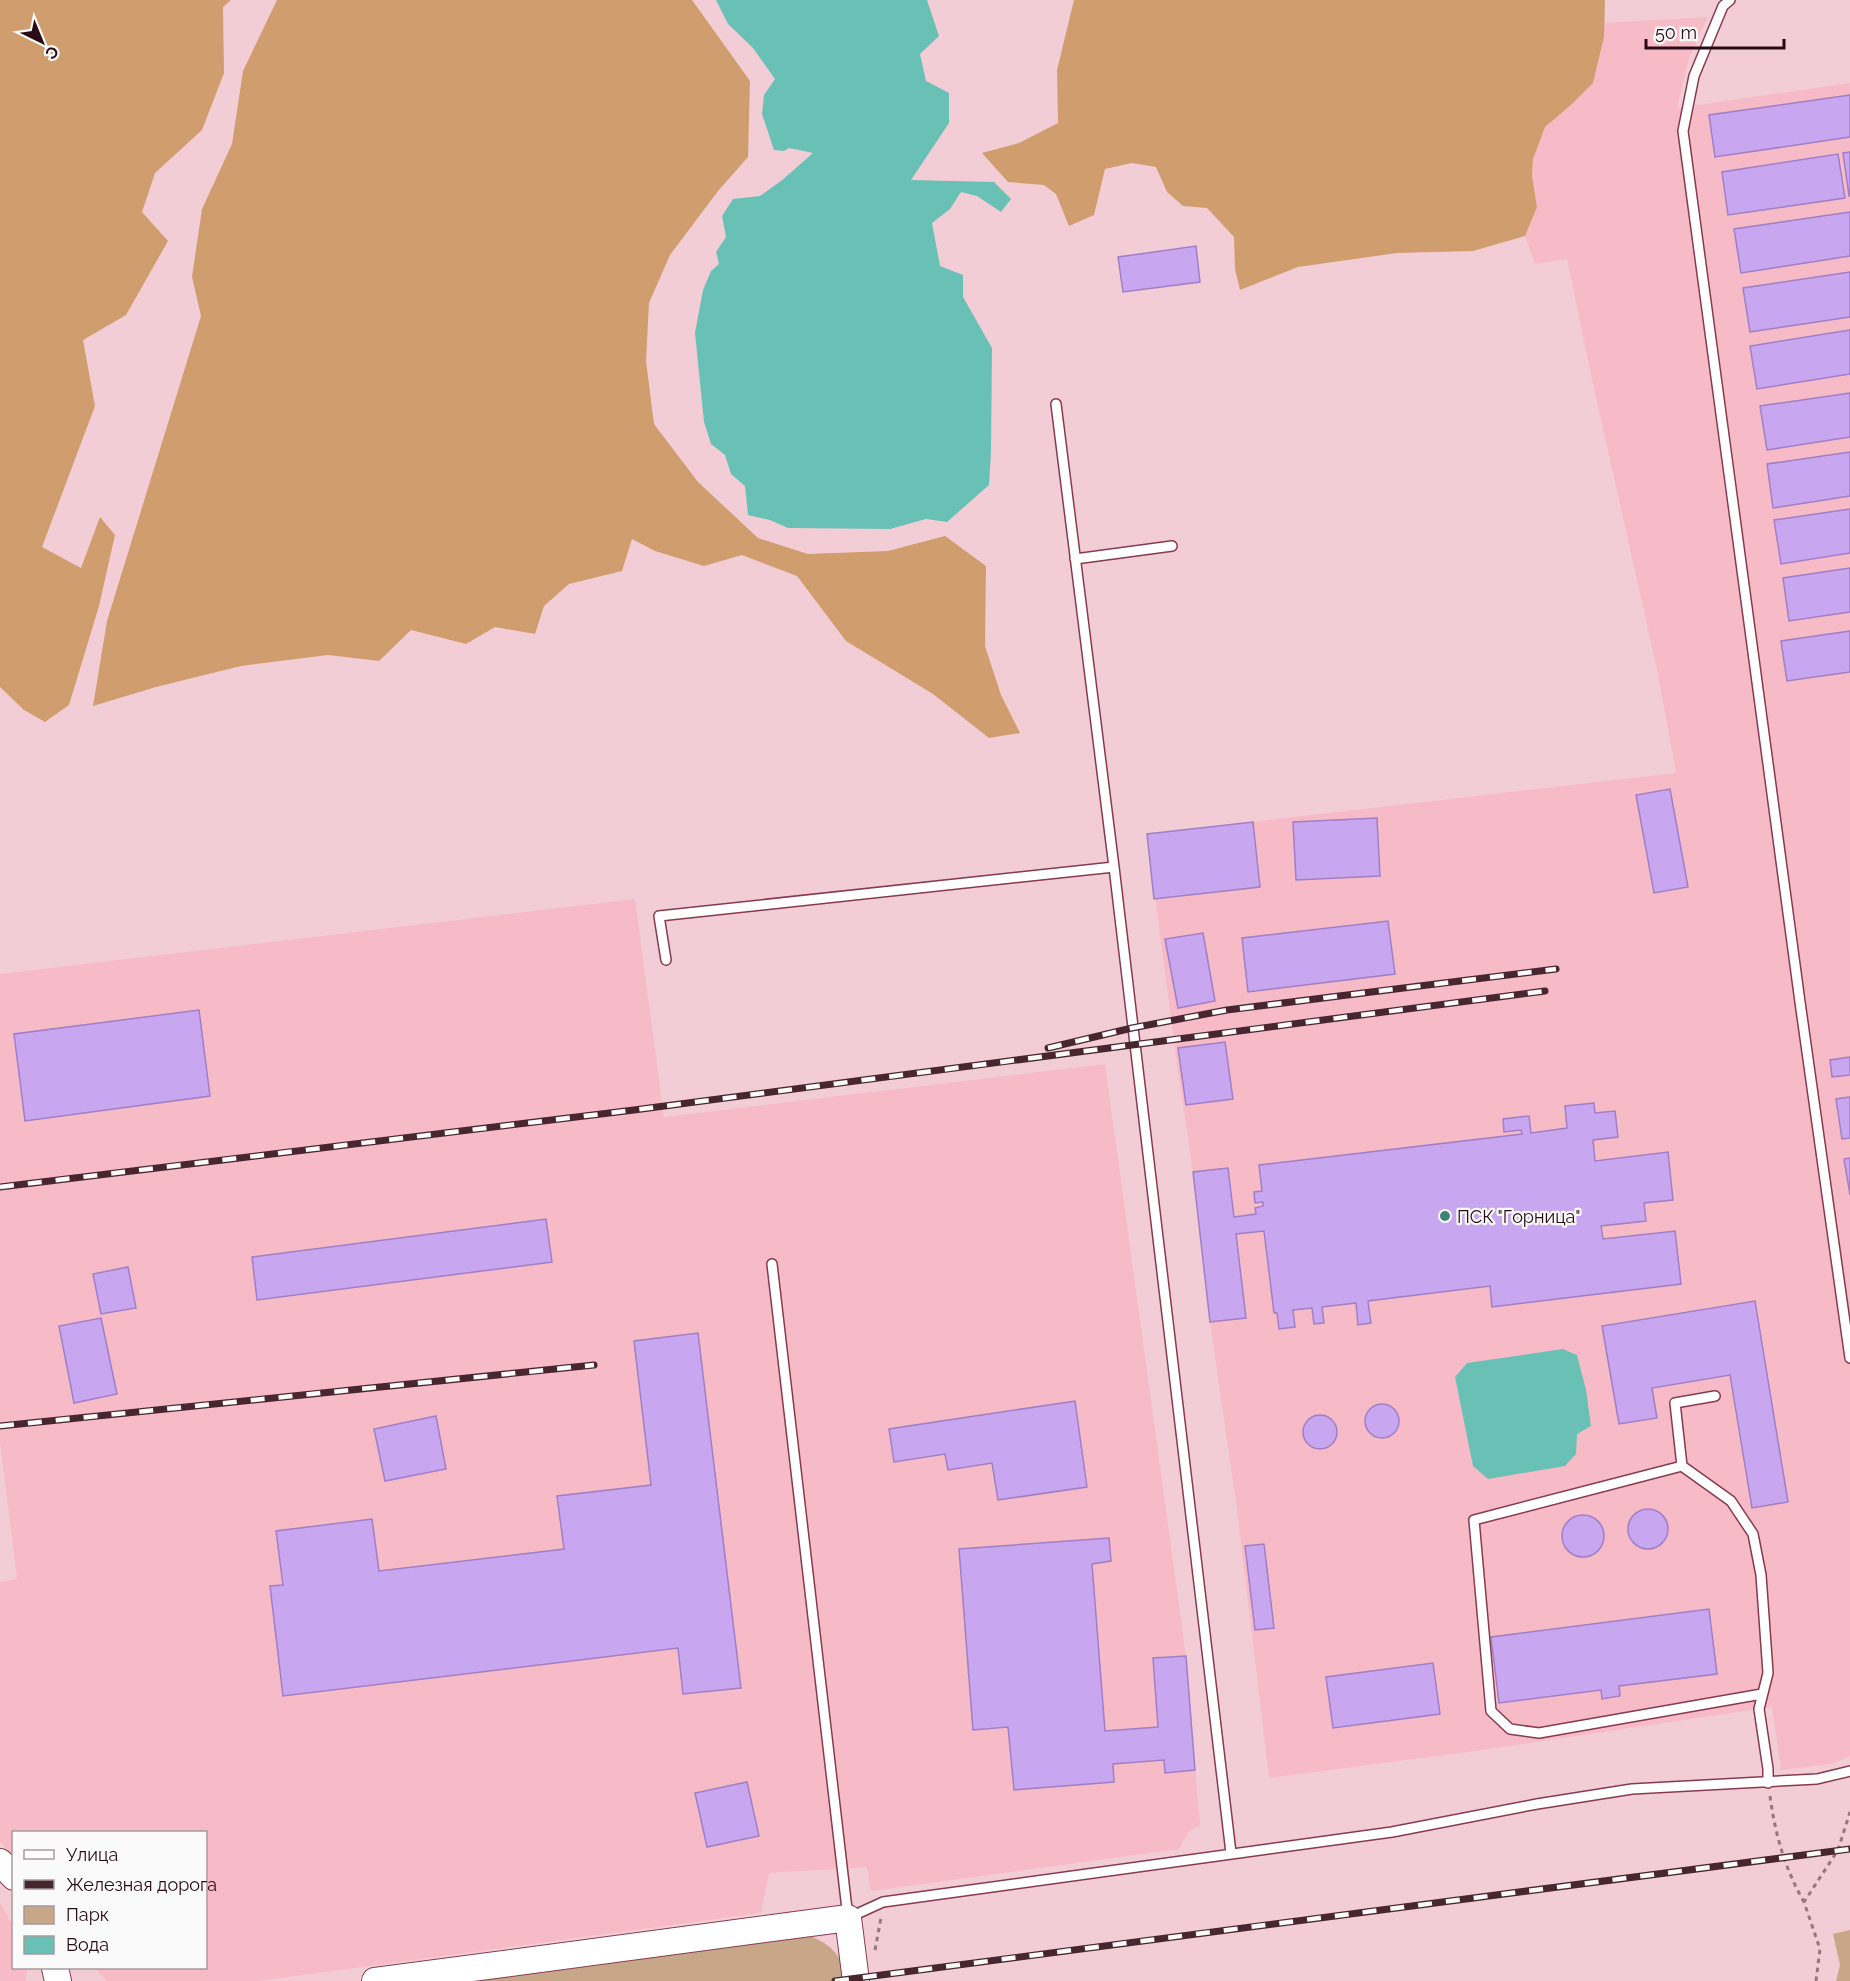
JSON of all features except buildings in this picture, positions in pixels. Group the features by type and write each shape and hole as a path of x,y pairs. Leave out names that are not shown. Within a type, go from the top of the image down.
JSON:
{"street":[{"path":"0,1862 12,1874"},
{"path":"375,1981 848,1918 856,1981"}],"lane":[{"path":"1730,0 1723,6 1694,76 1683,131 1798,990 1850,1358"},
{"path":"1056,404 1114,867 1231,1853"},
{"path":"1075,559 1172,546"},
{"path":"666,960 659,916 1114,867"},
{"path":"772,1264 848,1918 883,1902 1392,1832 1537,1804 1632,1789 1817,1779 1850,1771"},
{"path":"1715,1396 1675,1403 1682,1466 1731,1501 1753,1534 1761,1575 1768,1673 1760,1709 1768,1783"},
{"path":"1682,1466 1474,1520 1491,1711 1510,1730 1539,1733 1762,1694"}],"path":[{"path":"1768,1783 1783,1858 1790,1878 1804,1902 1820,1949 1816,1981"},
{"path":"1804,1902 1838,1851 1850,1812"},
{"path":"873,1959 883,1902"}],"shaded area":[{"path":"0,0 231,0 223,7 224,73 202,130 155,173 142,212 168,241 126,315 83,340 95,406 42,547 81,568 100,517 115,535 99,606 69,705 45,722 24,710 0,687"},
{"path":"277,0 692,0 750,81 748,157 718,191 670,255 649,303 646,361 654,424 698,482 758,538 808,554 888,551 945,536 986,566 985,646 1001,695 1020,733 989,738 933,694 846,641 797,576 742,555 704,566 655,551 632,539 622,571 569,584 544,606 535,634 495,627 466,644 411,630 379,661 328,655 241,666 156,687 93,706 107,621 201,316 192,277 202,209 232,144 243,71"},
{"path":"1074,0 1605,0 1604,37 1593,83 1545,127 1533,159 1532,176 1537,207 1525,236 1473,251 1397,253 1298,267 1240,290 1235,269 1234,237 1207,208 1183,206 1167,192 1156,167 1132,163 1105,169 1094,215 1069,226 1056,194 1044,185 1008,182 982,153 1019,143 1058,123 1057,70"},
{"path":"1708,17 1689,58 1677,108 1850,83 1850,1756 1831,1764 1781,1770 1772,1707 1468,1752 1269,1778 1237,1509 1210,1322 1193,1172 1147,834 1676,773 1658,674 1567,259 1535,264 1525,236 1537,207 1532,176 1533,159 1545,127 1593,83 1604,37 1604,23"},
{"path":"635,899 664,1117 1105,1064 1186,1656 1200,1825 1189,1831 1179,1849 871,1891 867,1867 769,1873 761,1913 259,1981 107,1981 96,1969 207,1969 207,1831 12,1831 12,1856 0,1842 0,1582 17,1579 0,1442 0,974"},
{"path":"0,1902 12,1925 12,1969 27,1969 26,1981 0,1981"}],"green space":[{"path":"1850,1930 1850,1981 1836,1981 1840,1965 1833,1934"},
{"path":"808,1935 830,1947 839,1957 846,1981 457,1981"}],"water":[{"path":"716,0 927,0 939,36 920,54 926,81 949,93 949,123 911,180 994,182 1011,199 1001,212 977,196 961,192 950,209 932,223 940,266 963,275 963,297 992,348 989,485 947,522 926,519 890,529 788,528 770,520 748,515 745,486 731,474 725,455 711,444 704,422 695,333 703,290 711,271 719,264 716,252 726,237 722,216 733,199 760,196 813,153 789,148 784,151 774,150 762,114 764,95 775,79 753,48 728,24"},
{"path":"1563,1349 1577,1355 1586,1390 1591,1426 1577,1434 1576,1454 1565,1466 1488,1479 1473,1466 1455,1377 1467,1363"}],"railway":[{"path":"1048,1048 1132,1028 1227,1010 1556,969"},
{"path":"0,1187 634,1110 1545,991"},
{"path":"0,1426 594,1365"},
{"path":"835,1981 1850,1849"}],"place":[{"name":"ПСК \"Горница\"","path":"1445,1216"}]}
